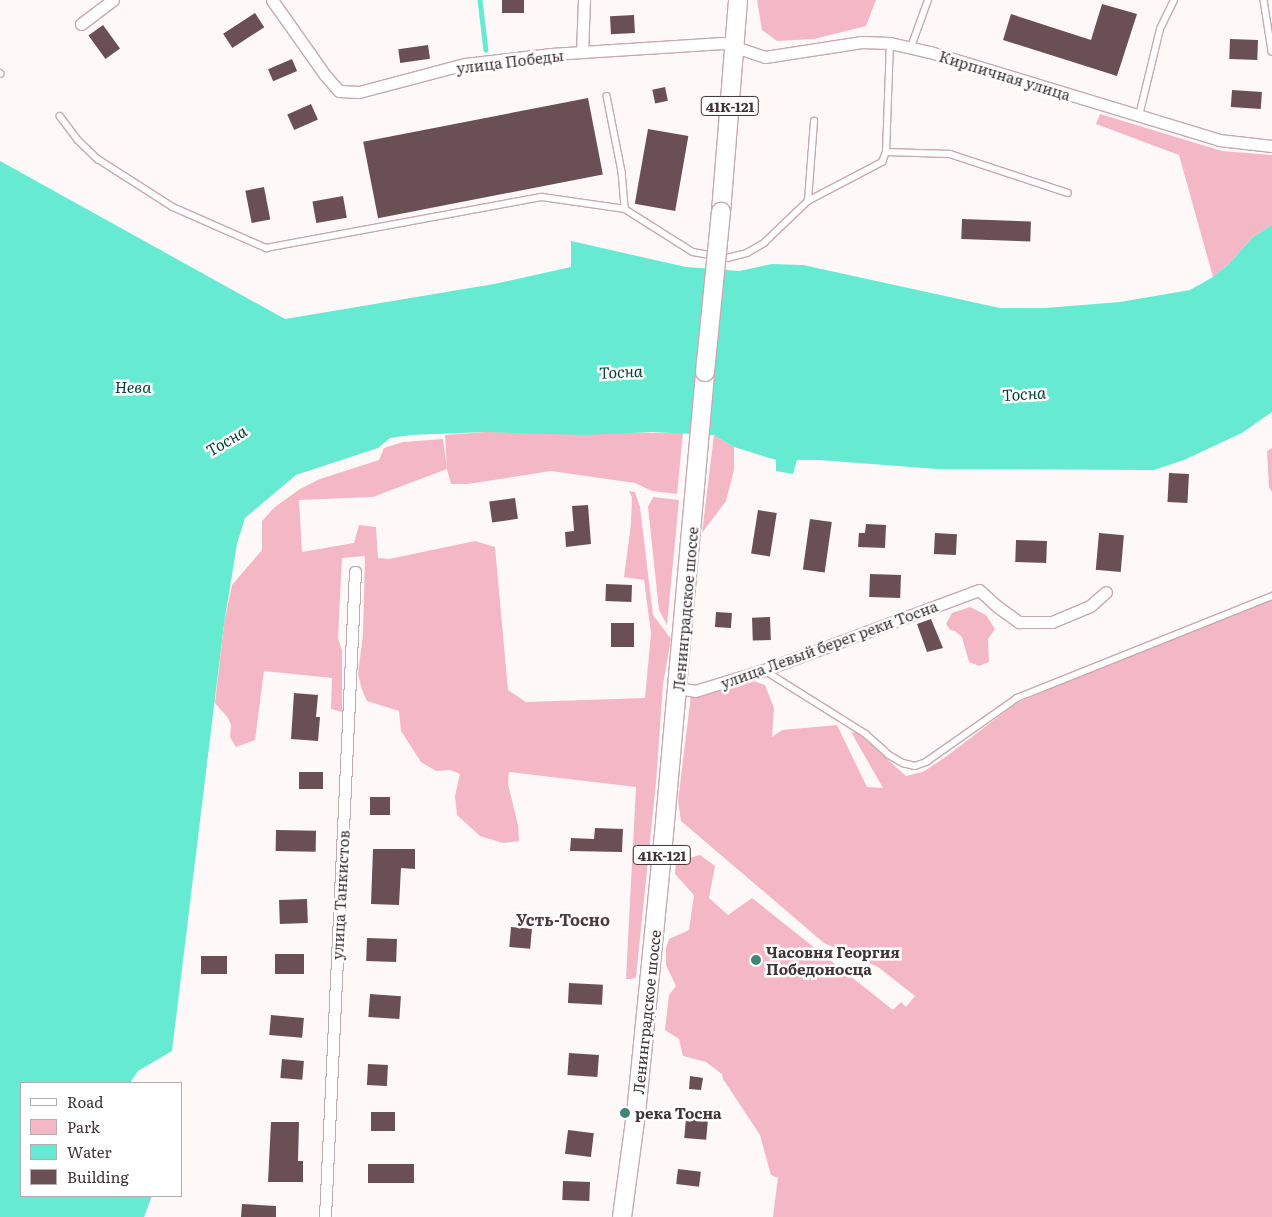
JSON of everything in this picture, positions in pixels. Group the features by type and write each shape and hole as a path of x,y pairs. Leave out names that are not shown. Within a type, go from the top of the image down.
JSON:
{"main road":[{"name":"Ленинградское шоссе","path":"622,1217 636,1114 678,688 738,0"}],"street":[{"path":"81,24 113,0"},
{"name":"улица Победы","path":"272,0 325,75 339,91 359,92 465,64 582,52 705,44 723,43 735,49"},
{"path":"582,52 584,0"},
{"name":"Кирпичная улица","path":"735,49 754,55 771,57 862,42 911,46 1219,140 1272,146"},
{"name":"улица Танкистов","path":"325,1217 355,572"},
{"name":"улица Левый берег реки Тосна","path":"678,688 696,691 764,670 979,590 1019,622 1052,622 1090,606 1106,592"}],"lane":[{"path":"911,46 928,0"},
{"path":"1139,116 1160,29 1174,0"},
{"path":"1264,0 1272,51"},
{"path":"60,116 78,140 106,165 173,207 266,248 542,197 624,210 693,252 727,258 747,253 764,243 808,201 840,182 882,162 886,152 890,44"},
{"path":"607,96 622,172 624,210"},
{"path":"808,201 814,121"},
{"path":"886,152 950,154 1068,193"},
{"path":"764,670 866,734 889,755 903,763 915,766 926,762 1016,698 1272,596"}],"green space":[{"path":"757,0 876,0 866,26 814,39 777,41 762,30"},
{"path":"1100,114 1222,151 1272,155 1272,225 1253,237 1230,263 1213,277 1179,155 1096,124"},
{"path":"485,432 683,433 677,494 652,491 635,483 551,471 468,484 451,484 447,469 445,435"},
{"path":"714,435 734,447 734,470 726,501 702,533"},
{"path":"443,439 447,469 373,497 299,500 302,552 354,543 359,525 376,527 378,558 389,559 475,541 495,547 508,690 526,702 645,698 651,633 644,580 624,577 631,524 632,497 629,491 635,492 640,507 653,615 671,639 663,684 656,783 636,977 632,979 626,979 636,787 509,772 508,784 518,825 519,841 503,843 480,836 457,815 455,796 460,774 450,770 436,771 421,762 401,731 399,711 367,701 362,690 358,674 363,635 365,556 342,558 338,638 342,651 342,712 331,709 332,678 264,671 255,740 236,747 230,737 231,725 228,718 215,703 224,624 232,585 262,550 262,521 275,507 300,489 320,479 379,460 384,448 403,442"},
{"path":"1272,448 1272,492 1269,487 1267,451"},
{"path":"653,497 679,500 667,625 659,610 648,507"},
{"path":"1272,599 1272,1217 773,1217 778,1178 771,1175 760,1135 723,1079 722,1074 706,1062 683,1056 679,1039 665,1030 669,995 676,986 666,965 666,948 669,939 689,930 694,895 675,874 676,862 700,855 715,866 709,898 728,915 752,898 893,1010 901,1002 906,1007 915,996 878,967 824,943 681,821 678,801 691,695 695,697 719,688 754,681 765,685 774,708 772,737 782,730 837,725 867,787 883,788 851,732 858,733 906,776 923,772 1015,704 1185,631"},
{"path":"970,607 986,615 995,629 988,639 989,662 979,666 969,662 962,637 955,631 950,630 946,624 952,613"}],"water":[{"path":"0,161 285,319 494,284 571,267 571,241 686,267 739,271 772,264 803,265 1000,308 1045,308 1120,302 1190,290 1213,277 1230,263 1253,237 1272,225 1272,412 1242,433 1184,460 1154,470 937,469 797,460 793,474 776,471 776,460 734,447 714,435 652,432 585,435 485,432 410,435 390,438 378,448 296,475 245,518 237,544 224,624 172,1051 138,1071 131,1082 20,1082 20,1197 152,1197 144,1217 0,1217"}],"building":[{"path":"502,0 524,0 524,13 502,13"},
{"path":"1102,4 1137,14 1117,76 1003,40 1011,14 1091,40"},
{"path":"255,13 264,27 232,48 223,34"},
{"path":"634,15 635,33 611,34 610,16"},
{"path":"103,25 120,48 105,59 88,36"},
{"path":"1230,39 1258,40 1257,60 1229,59"},
{"path":"428,45 430,59 400,63 398,49"},
{"path":"292,59 297,71 273,81 268,69"},
{"path":"665,87 668,101 655,103 652,90"},
{"path":"1232,90 1262,92 1261,109 1231,107"},
{"path":"588,98 603,175 378,218 363,142"},
{"path":"311,104 318,120 294,130 287,115"},
{"path":"648,129 688,136 675,211 635,204"},
{"path":"264,187 270,219 252,223 245,191"},
{"path":"343,196 347,218 316,223 312,201"},
{"path":"962,219 1031,221 1030,241 961,239"},
{"path":"1169,473 1189,474 1187,503 1167,502"},
{"path":"515,498 518,519 492,522 489,502"},
{"path":"588,505 591,544 566,547 565,532 574,531 572,506"},
{"path":"758,510 777,513 770,556 751,553"},
{"path":"810,519 832,522 825,573 803,570"},
{"path":"866,524 886,525 885,548 858,547 859,533 865,533"},
{"path":"935,533 957,534 956,555 934,554"},
{"path":"1099,533 1124,535 1121,572 1096,570"},
{"path":"1016,540 1047,541 1046,563 1015,562"},
{"path":"870,574 901,575 900,598 869,597"},
{"path":"606,584 632,585 631,602 605,601"},
{"path":"716,612 732,613 731,628 715,627"},
{"path":"770,617 771,640 753,641 752,618"},
{"path":"931,619 943,648 927,652 917,624"},
{"path":"611,623 634,623 634,647 611,647"},
{"path":"294,693 318,695 316,717 320,717 318,741 291,739"},
{"path":"299,772 323,772 323,789 299,789"},
{"path":"370,797 390,797 390,815 370,815"},
{"path":"595,828 623,829 622,852 570,851 571,838 594,839"},
{"path":"276,830 316,831 316,852 276,851"},
{"path":"373,849 415,849 415,869 401,868 399,905 371,904"},
{"path":"307,899 308,923 280,924 279,900"},
{"path":"511,927 532,929 530,949 509,947"},
{"path":"367,938 397,939 396,962 366,961"},
{"path":"275,954 304,954 304,974 275,974"},
{"path":"201,956 227,956 227,974 201,974"},
{"path":"569,983 603,985 602,1005 568,1003"},
{"path":"370,994 401,996 399,1019 368,1017"},
{"path":"271,1015 304,1018 302,1038 269,1035"},
{"path":"569,1053 599,1055 597,1077 567,1075"},
{"path":"282,1059 304,1061 302,1080 280,1078"},
{"path":"368,1064 388,1065 387,1086 367,1085"},
{"path":"690,1076 703,1078 701,1090 689,1089"},
{"path":"371,1112 395,1112 395,1131 371,1131"},
{"path":"686,1118 708,1120 706,1140 684,1138"},
{"path":"271,1122 299,1122 298,1161 303,1161 303,1182 268,1182"},
{"path":"568,1130 594,1133 591,1157 565,1154"},
{"path":"368,1164 414,1164 414,1183 368,1183"},
{"path":"678,1169 701,1172 699,1187 676,1184"},
{"path":"563,1181 590,1182 589,1201 562,1200"},
{"path":"242,1204 276,1206 276,1217 241,1217"}],"waterway":[{"path":"480,0 486,50"}],"place":[{"name":"Часовня Георгия Победоносца","path":"756,960"},
{"name":"река Тосна","path":"625,1113"}],"district":[{"name":"Усть-Тосно","path":"563,919"}],"water label":[{"name":"Тосна","path":"621,371"},
{"name":"Нева","path":"133,386"},
{"name":"Тосна","path":"1024,393"},
{"name":"Тосна","path":"226,440"}]}
